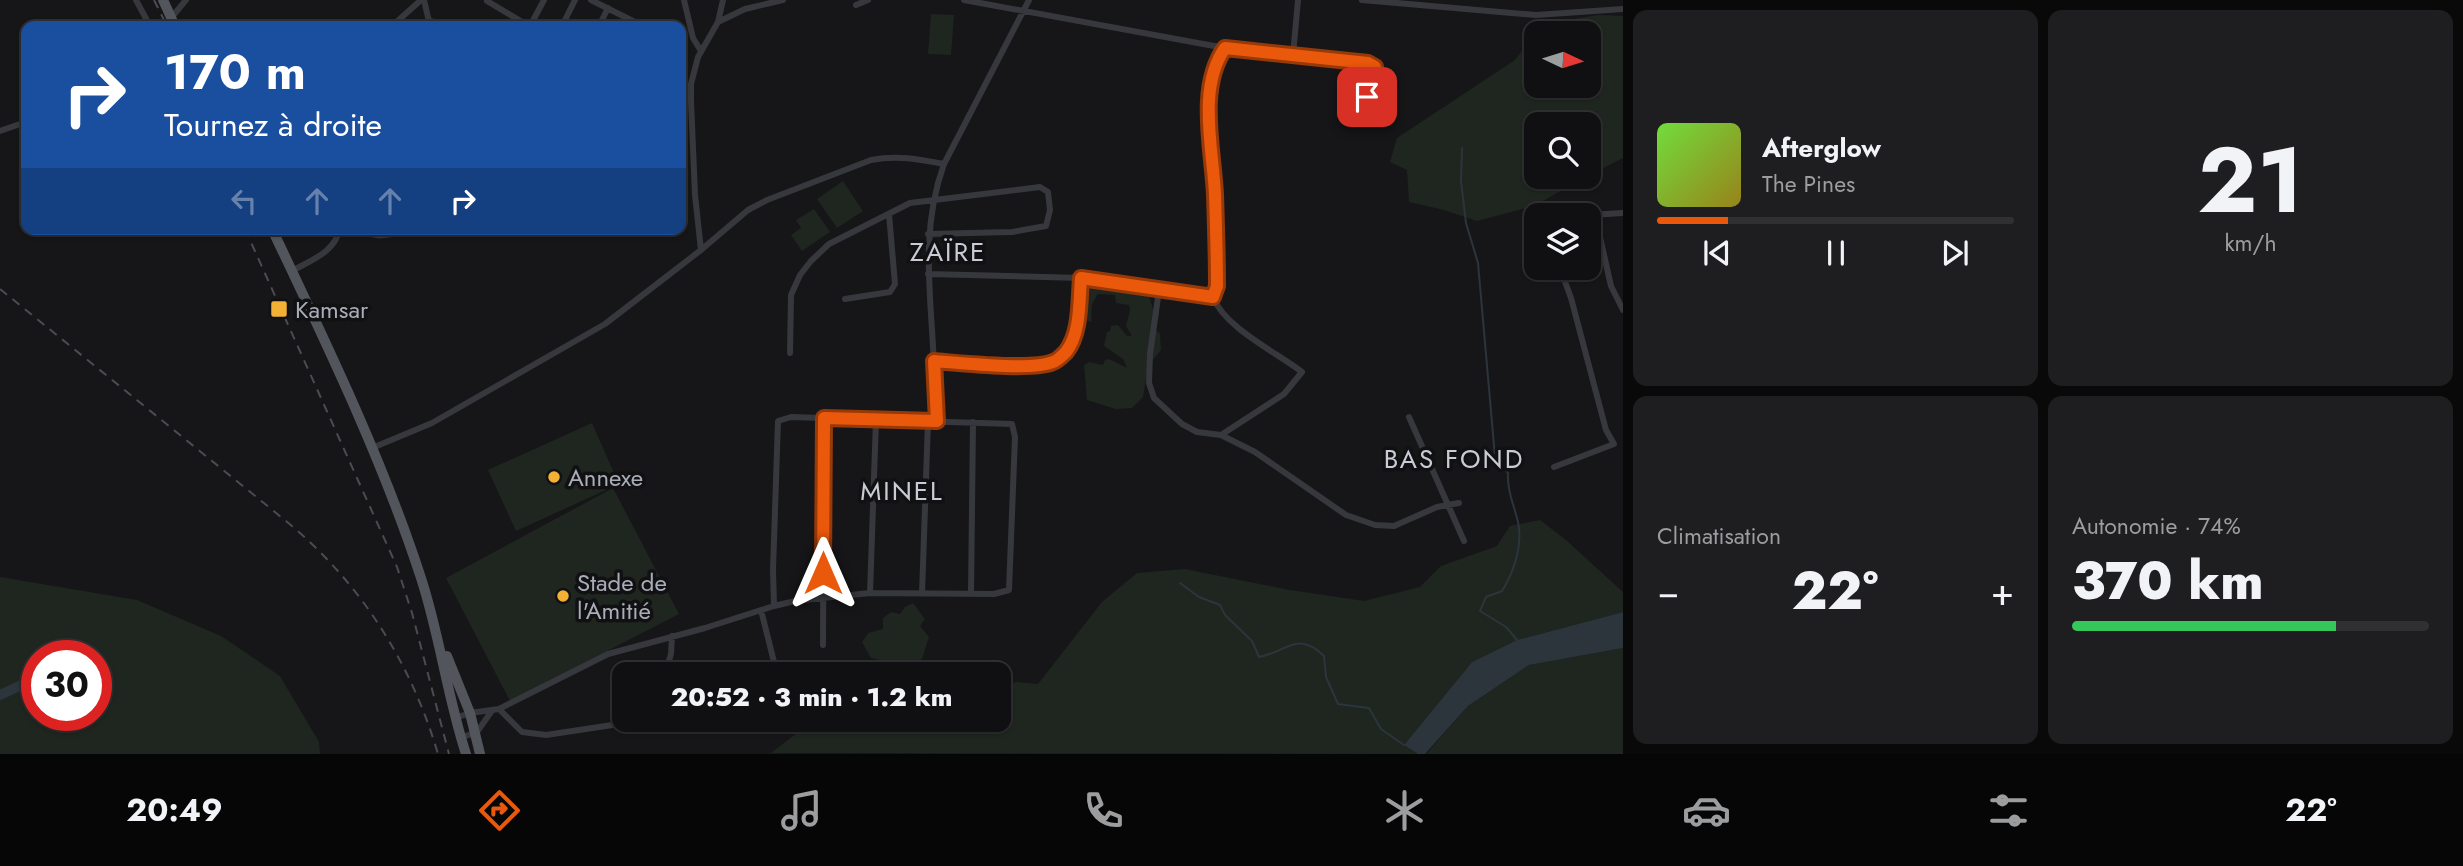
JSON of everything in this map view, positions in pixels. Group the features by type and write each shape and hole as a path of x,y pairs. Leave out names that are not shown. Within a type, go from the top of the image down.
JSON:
{"main road":[{"path":"164,3 173,21"},
{"path":"275,235 372,448 409,542 438,636 460,738 466,754"},
{"path":"438,636 477,732 480,754"}],"street":[{"path":"136,0 146,21"},
{"path":"164,3 186,0"},
{"path":"174,21 186,0"},
{"path":"398,21 422,0 429,21"},
{"path":"533,21 544,0"},
{"path":"564,21 575,0"},
{"path":"591,0 633,21"},
{"path":"684,0 693,38 701,51"},
{"path":"701,250 695,195 691,84 701,51 718,22 723,0"},
{"path":"718,22 745,9 783,0"},
{"path":"856,5 868,0"},
{"path":"964,0 1225,48 1368,63 1375,67 1376,77 1358,117"},
{"path":"937,421 928,274 928,234 932,200 944,164 1029,0"},
{"path":"1293,55 1297,0"},
{"path":"1362,0 1536,15 1623,9"},
{"path":"1433,8 1436,0"},
{"path":"488,1 522,21"},
{"path":"602,21 608,8"},
{"path":"1221,435 1284,394 1302,372 1235,325 1218,310 1213,297 1217,286 1209,106 1217,59 1225,48"},
{"path":"686,102 691,101"},
{"path":"0,131 21,124"},
{"path":"372,448 432,423 605,324 748,210 767,200 871,160 904,156 944,164"},
{"path":"790,353 791,295 800,275 829,244 910,203 1040,187 1048,192 1050,210 1046,226 1012,232 928,234"},
{"path":"1601,214 1623,213"},
{"path":"845,299 890,292 895,284 889,214"},
{"path":"292,271 326,252 338,235"},
{"path":"376,235 395,235"},
{"path":"1601,249 1611,286 1623,310"},
{"path":"928,274 1081,278 1213,297"},
{"path":"934,361 1032,365 1054,362 1066,351 1073,338 1078,319 1081,278"},
{"path":"1553,467 1614,444 1606,430 1564,280"},
{"path":"1159,290 1149,383 1154,398 1182,424 1197,432 1221,435 1255,452 1346,515 1376,526 1394,526 1437,507 1459,503"},
{"path":"456,718 499,709 608,653 774,606 870,593 994,594 1009,590 1015,437 1012,424 791,417 778,421 774,606"},
{"path":"823,645 824,418"},
{"path":"1409,418 1464,541"},
{"path":"870,593 876,420"},
{"path":"922,594 928,421"},
{"path":"971,594 973,422"},
{"path":"761,610 774,662"},
{"path":"669,662 672,636"},
{"path":"499,709 522,732 546,735 612,725"},
{"path":"460,738 477,732 491,712"}],"shaded area":[{"path":"931,14 954,15 951,55 928,54"},
{"path":"1598,15 1623,16 1623,158 1601,169 1601,112 1524,112 1524,189 1564,189 1539,203 1524,203 1524,209 1477,221 1409,202 1407,170 1390,162 1397,138 1515,60 1524,48 1524,98 1601,98 1601,21 1561,21"},
{"path":"843,181 863,211 837,228 817,199"},
{"path":"814,209 830,232 802,251 791,235 801,228 796,220"},
{"path":"1093,283 1147,290 1153,309 1158,310 1155,329 1160,334 1161,350 1148,366 1143,397 1132,408 1116,409 1087,400 1084,365 1089,362 1103,365 1105,360 1109,359 1127,368 1123,359 1104,346 1111,326 1118,325 1127,336 1132,336 1126,326 1129,305 1116,303 1115,295 1098,294 1092,304 1091,322 1083,319 1083,291"},
{"name":"Annexe","path":"592,423 619,484 516,531 488,470"},
{"name":"Stade de l'Amitié","path":"613,488 679,614 510,701 446,578"},
{"path":"1540,520 1623,592 1623,612 1517,640 1472,662 1405,744 1418,754 771,753 798,732 1011,732 1011,683 1038,684 1102,602 1137,573 1185,569 1290,590 1364,601 1420,587 1441,566 1497,546 1510,526"},
{"path":"0,577 137,600 221,636 280,676 319,742 320,754 0,754"},
{"path":"913,603 925,619 920,626 929,637 922,659 888,662 871,658 862,642 868,633 883,629 883,618 891,612 900,614 905,607"},
{"path":"1623,612 1623,648 1529,665 1468,706 1425,754 1418,754 1404,745 1472,662 1517,640"},
{"path":"1623,648 1623,754 1426,754 1468,706 1529,665"}],"waterway":[{"path":"1462,148 1461,181 1466,223 1478,263 1495,457 1508,473 1519,531 1514,567 1506,584 1502,591 1486,597 1480,611 1506,627 1517,640"},
{"path":"1180,583 1199,597 1220,605 1225,615 1252,641 1259,657 1292,645 1306,644 1315,648 1324,656 1326,677 1338,704 1369,708 1381,729 1404,745"},
{"path":"0,695 21,685"}],"railway":[{"path":"154,0 164,21"},
{"path":"248,235 397,567 412,613 449,754"},
{"path":"0,289 286,521 337,570 380,626 398,656 427,720 438,754"}],"place":[{"name":"Kamsar","path":"279,309"},
{"name":"Annexe","path":"554,477"},
{"name":"Stade de l'Amitié","path":"563,596"}],"district":[{"name":"ZAÏRE","path":"948,252"},
{"name":"BAS FOND","path":"1454,459"},
{"name":"MINEL","path":"902,491"}],"route":[{"path":"823,573 824,418 937,421 934,361 1032,365 1054,362 1066,351 1073,338 1078,319 1081,278 1213,297 1217,286 1209,106 1217,59 1225,48 1368,63 1375,67 1376,77 1367,97"}]}
